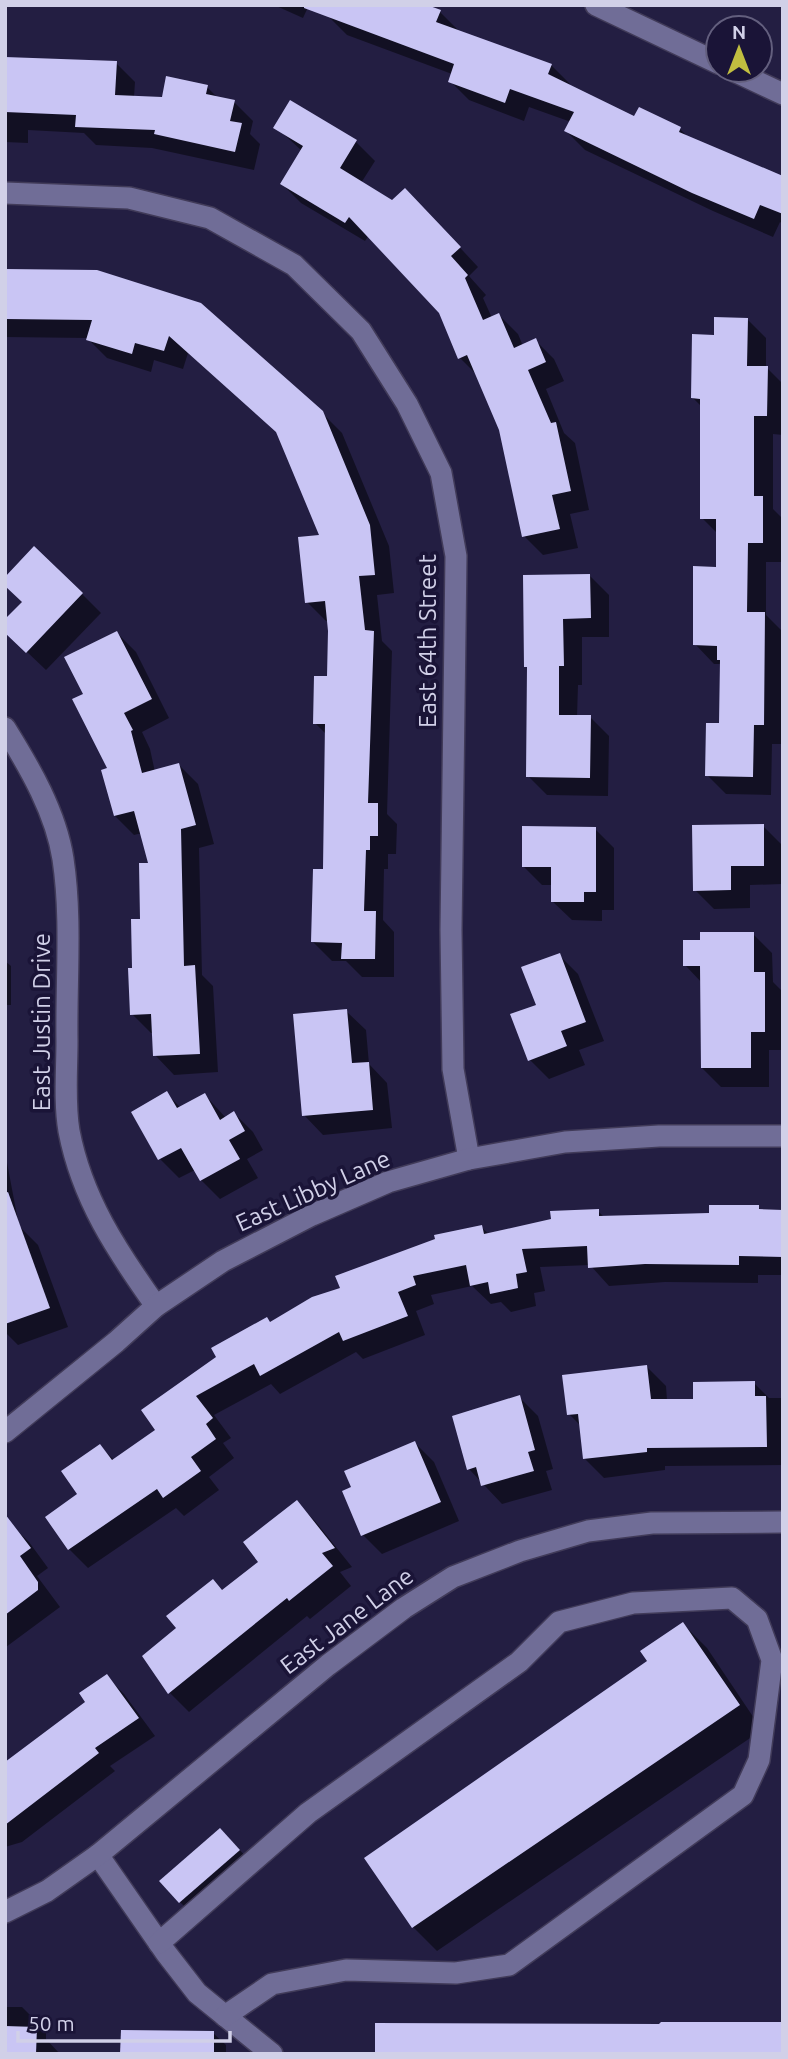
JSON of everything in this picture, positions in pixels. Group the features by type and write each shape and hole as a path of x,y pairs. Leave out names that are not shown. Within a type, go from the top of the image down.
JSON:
{"street":[{"path":"596,5 704,56"},
{"path":"762,84 783,94"},
{"name":"East 64th Street","path":"5,193 129,198 211,218 294,265 361,331 407,404 441,472 456,556 451,930 453,1069 469,1159"},
{"name":"East Justin Drive","path":"5,729 46,800 63,858 69,941 67,1064 69,1130 72,1142 85,1189 113,1246 156,1306"},
{"name":"East Libby Lane","path":"5,1432 156,1306 223,1261 312,1215 388,1182 469,1159 565,1142 659,1136 783,1136"},
{"name":"East Jane Lane","path":"5,1912 47,1891 98,1855 328,1665 404,1608 453,1577 520,1551 588,1531 652,1523 783,1522"},
{"path":"159,1943 308,1813 519,1662 559,1622 633,1603 732,1598 757,1619 772,1660 759,1760 743,1795 509,1965 456,1973 346,1970 272,1984 225,2016"},
{"path":"98,1855 197,1993 272,2054"}],"building":[{"path":"304,5 427,5 441,10 436,22 552,64 548,74 634,116 639,107 681,127 679,132 783,176 783,214 760,205 754,219 692,193 564,131 574,112 510,89 505,103 448,82 454,64 304,8"},
{"path":"5,57 117,61 115,95 162,97 166,76 208,85 206,94 235,100 230,121 242,123 235,152 154,134 155,130 75,127 76,115 5,112"},
{"path":"290,100 357,140 340,168 392,200 405,188 461,247 451,256 468,275 465,278 483,320 499,313 514,348 536,338 546,362 528,370 551,423 556,422 571,491 552,495 560,529 522,537 499,430 467,355 458,359 439,313 349,217 345,223 280,184 303,146 273,128"},
{"path":"5,269 97,270 201,303 323,411 370,525 375,575 359,576 365,630 374,631 368,803 378,803 378,836 370,836 370,850 366,850 364,911 376,911 375,959 341,959 342,943 311,942 313,869 323,869 325,724 313,724 314,676 327,676 328,631 325,601 305,603 298,537 319,535 276,432 169,336 164,351 135,343 132,354 86,340 92,320 5,319"},
{"path":"714,317 748,318 747,366 768,366 767,416 754,416 754,496 763,496 763,543 748,543 747,612 765,612 764,725 754,725 753,777 705,776 706,723 719,723 720,660 717,660 717,646 693,645 693,566 716,567 716,519 700,519 700,399 691,398 692,334 714,335"},
{"path":"34,546 83,593 26,653 5,633 5,619 22,602 5,586 5,577"},
{"path":"590,574 591,618 563,619 564,666 559,666 559,715 591,715 590,778 526,777 527,667 524,667 523,575"},
{"path":"117,631 152,699 124,713 133,730 131,731 142,773 179,763 196,825 181,829 184,966 195,965 200,1054 153,1056 151,1014 130,1015 128,968 132,968 131,919 140,919 139,863 148,863 134,811 114,816 101,770 107,768 72,699 83,694 64,657"},
{"path":"764,824 764,866 731,866 731,890 693,891 692,825"},
{"path":"522,826 596,827 596,892 584,892 584,902 551,902 551,867 522,867"},
{"path":"700,932 754,932 754,972 765,972 765,1032 751,1032 751,1068 701,1068 700,966 683,966 683,940 700,940"},
{"path":"560,953 586,1022 561,1031 567,1046 528,1061 510,1014 536,1005 521,967"},
{"path":"347,1009 352,1063 369,1062 373,1110 302,1116 293,1014"},
{"path":"167,1091 177,1108 205,1093 220,1120 234,1111 245,1131 229,1140 240,1159 200,1181 181,1148 158,1160 131,1112"},
{"path":"8,1192 50,1308 5,1324 5,1193"},
{"path":"709,1205 759,1205 759,1209 783,1210 783,1257 739,1256 739,1265 645,1264 588,1268 587,1246 522,1249 527,1272 516,1274 518,1288 490,1294 488,1282 470,1286 466,1265 413,1276 416,1285 398,1292 408,1316 343,1341 339,1332 260,1376 254,1364 196,1396 213,1418 206,1424 216,1439 191,1457 201,1471 163,1498 157,1489 68,1550 45,1517 77,1494 61,1471 100,1444 112,1460 155,1430 141,1410 216,1357 211,1348 267,1317 270,1322 312,1297 340,1288 335,1276 435,1239 434,1235 482,1225 484,1234 551,1219 550,1211 599,1209 599,1216 709,1213"},
{"path":"647,1365 651,1399 693,1399 693,1382 755,1381 755,1396 766,1396 767,1447 647,1448 647,1452 583,1459 578,1414 567,1415 562,1375"},
{"path":"520,1395 535,1450 528,1452 534,1471 481,1486 476,1467 467,1470 452,1416"},
{"path":"415,1441 441,1502 361,1536 342,1491 351,1487 344,1471"},
{"path":"297,1500 335,1548 322,1553 333,1566 289,1601 287,1598 168,1694 142,1656 176,1628 166,1616 213,1579 222,1590 258,1562 243,1542"},
{"path":"5,1514 31,1548 20,1556 38,1582 38,1590 5,1615"},
{"path":"683,1622 740,1705 412,1928 364,1858 647,1661 640,1651"},
{"path":"107,1674 139,1718 95,1748 99,1753 5,1825 5,1762 85,1702 79,1693"},
{"path":"220,1828 240,1850 179,1903 159,1881"},
{"path":"783,2022 783,2054 375,2054 375,2023"},
{"path":"5,2026 37,2027 36,2054 5,2054"},
{"path":"121,2030 214,2031 214,2054 120,2054"}]}
